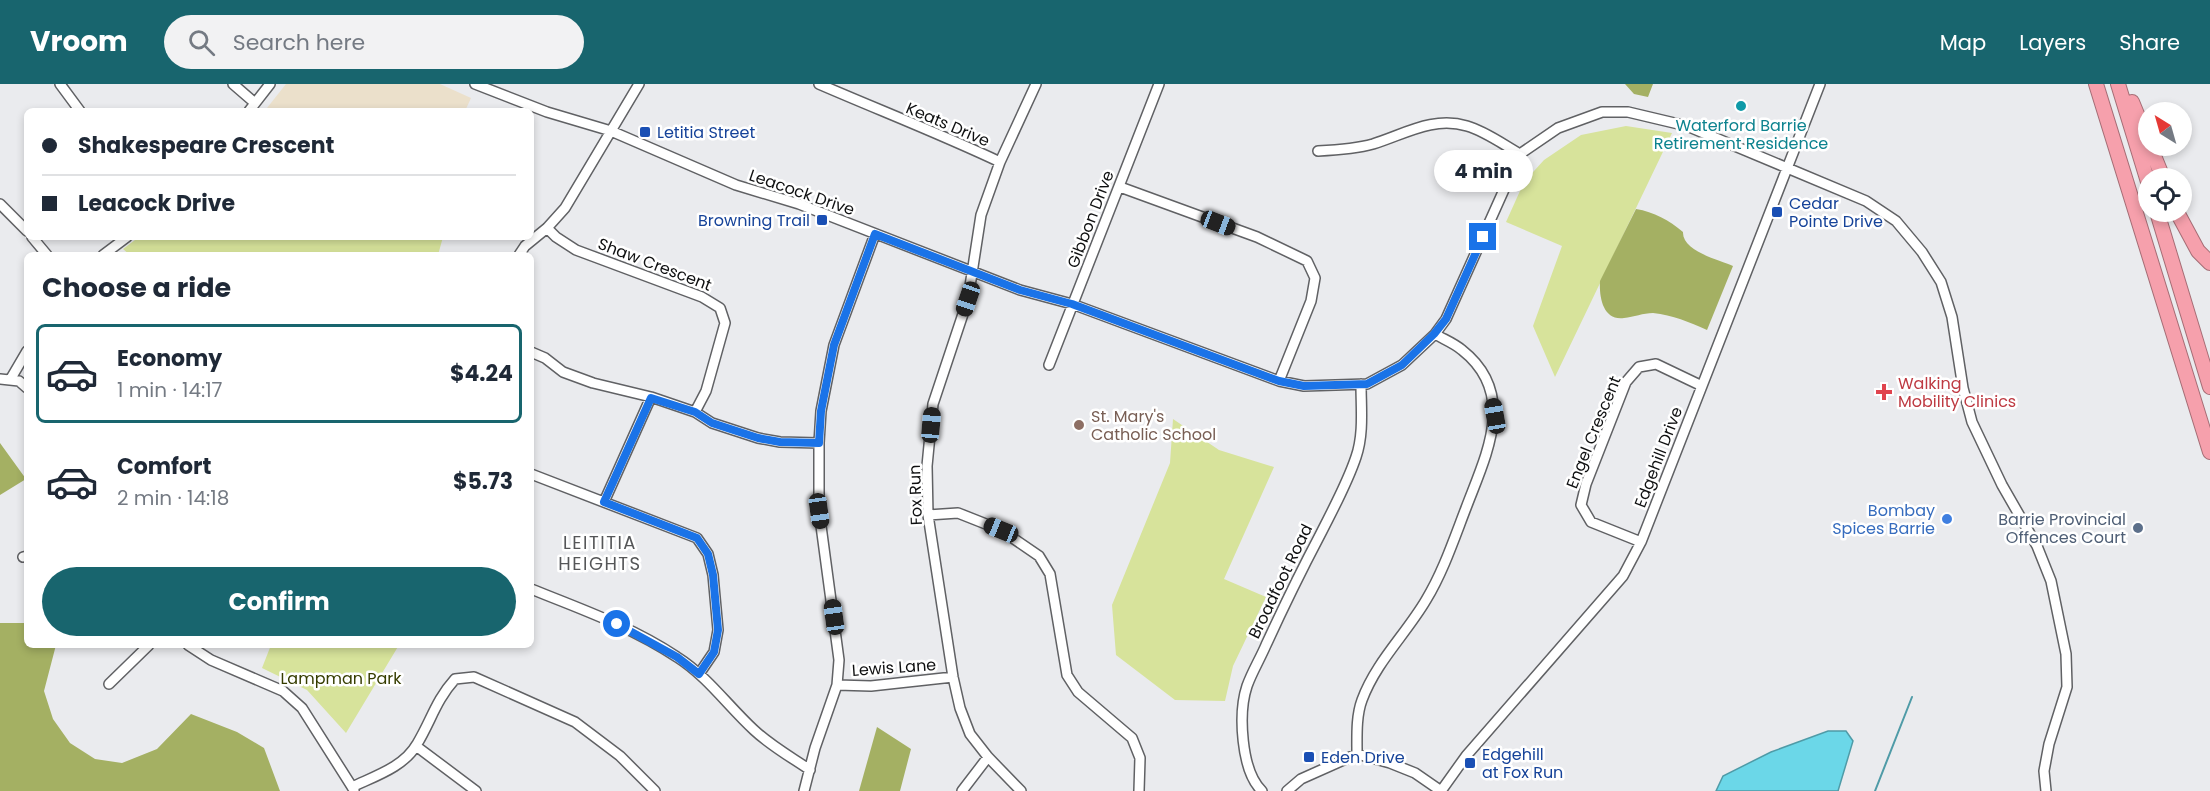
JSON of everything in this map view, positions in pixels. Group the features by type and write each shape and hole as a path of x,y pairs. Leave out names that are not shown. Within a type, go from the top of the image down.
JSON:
{"highway":[{"path":"2096,84 2210,452"},
{"path":"2118,84 2144,168"},
{"path":"2124,84 2138,117"},
{"path":"2160,222 2210,387"},
{"path":"2182,222 2198,251 2210,263"}],"street":[{"path":"60,84 78,108"},
{"path":"232,84 252,107 270,84"},
{"name":"Leacock Drive","path":"475,84 547,112 611,131 736,185 799,204 1020,290 1072,304 1279,381 1304,386 1367,384 1402,365 1434,334 1446,319 1520,154"},
{"path":"534,239 565,208 639,84"},
{"name":"Keats Drive","path":"819,84 903,121 941,134 1000,162"},
{"name":"Fox Run","path":"1021,791 988,757 970,734 960,708 953,677 928,515 927,466 933,404 968,299 981,215 1000,162 1036,84"},
{"name":"Gibbon Drive","path":"1049,365 1159,84"},
{"name":"Edgehill Drive","path":"1441,791 1466,756 1623,576 1641,542 1820,84"},
{"path":"1318,151 1348,150 1375,143 1424,124 1445,122 1468,126 1520,154 1558,128 1602,112 1628,112 1686,126 1866,201 1896,221 1922,252 1941,282 1952,317 1963,388 1972,422 2051,581 2066,654 2067,687 2049,744 2044,771 2046,791"},
{"path":"1120,187 1257,237 1307,261 1315,278 1311,301 1279,381"},
{"path":"0,204 24,228"},
{"name":"Shaw Crescent","path":"547,228 576,250 702,297 720,308 725,323 706,391 695,412"},
{"path":"804,791 815,748 837,686 839,660 819,511 821,411 834,345 875,234"},
{"path":"34,240 44,252"},
{"path":"107,252 123,240"},
{"path":"521,252 532,240"},
{"path":"1357,754 1358,718 1362,700 1384,658 1426,601 1438,578 1490,445 1495,416 1490,388 1478,365 1470,357 1461,349 1434,334"},
{"path":"534,353 545,358 563,372 593,383 695,412 712,423 758,438 780,442 819,443"},
{"path":"10,380 24,356"},
{"name":"Engel Crescent","path":"1641,542 1591,522 1581,505 1586,484 1626,382 1639,367 1656,364 1702,386"},
{"path":"0,379 19,381 24,385"},
{"name":"Broadfoot Road","path":"1262,791 1249,766 1244,742 1242,716 1247,687 1284,605 1348,479 1357,453 1362,426 1361,384"},
{"path":"604,502 651,398"},
{"path":"534,475 697,538 708,554 713,575 718,630 714,652 699,674"},
{"path":"928,515 958,513 1001,530 1039,556 1050,574 1067,675 1078,692 1132,738 1140,758 1139,791"},
{"path":"534,590 617,624 677,657 699,674 754,730 810,770"},
{"path":"109,684 146,648"},
{"path":"193,648 212,660 283,691 302,708 353,789 393,768 417,746 441,695 454,679 474,677 575,722 620,756 655,791"},
{"name":"Lewis Lane","path":"837,686 871,686 953,677"},
{"path":"417,746 476,791"},
{"path":"1287,791 1301,779 1357,754 1415,773 1441,791"},
{"path":"962,791 988,757"}],"shaded area":[{"path":"286,84 440,84 471,98 466,108 267,108"}],"green space":[{"path":"1625,84 1653,84 1648,97 1634,94"},
{"path":"1626,126 1672,133 1555,377 1533,326 1562,246 1506,222 1524,182 1544,160 1581,135"},
{"path":"1636,209 1667,220 1683,232 1684,239 1695,250 1733,266 1707,330 1681,319 1660,314 1649,313 1617,318 1611,316 1604,307 1600,294 1600,281"},
{"path":"135,240 442,240 439,252 126,252 123,249"},
{"path":"1173,419 1219,450 1274,467 1224,579 1266,597 1233,666 1225,701 1175,700 1116,655 1112,605 1170,463"},
{"path":"0,443 24,476 24,480 0,495"},
{"path":"0,623 24,623 24,648 55,648 44,691 53,719 70,743 95,759 122,763 157,749 191,714 237,732 264,748 280,791 0,791"},
{"name":"Lampman Park","path":"270,648 397,648 346,733 307,690 262,668"},
{"path":"877,727 911,749 900,791 859,791"}],"water":[{"path":"1828,731 1846,731 1853,741 1838,791 1716,791 1723,776 1771,752"}],"waterway":[{"path":"1875,791 1912,697"}],"place":[{"name":"Waterford Barrie Retirement Residence","path":"1741,106"},
{"name":"Letitia Street","path":"645,132"},
{"name":"Cedar Pointe Drive","path":"1777,212"},
{"name":"Browning Trail","path":"822,220"},
{"name":"Walking Mobility Clinics","path":"1884,392"},
{"name":"St. Mary's Catholic School","path":"1079,425"},
{"name":"Bombay Spices Barrie","path":"1947,519"},
{"name":"Barrie Provincial Offences Court","path":"2138,528"},
{"name":"Eden Drive","path":"1309,757"},
{"name":"Edgehill at Fox Run","path":"1470,763"}],"district":[{"name":"LEITITIA HEIGHTS","path":"600,553"}],"route":[{"path":"617,624 677,657 699,674 714,652 718,630 713,575 708,554 697,538 604,502 651,398 695,412 712,423 758,438 780,442 819,443 821,411 834,345 875,234 1020,290 1072,304 1279,381 1304,386 1367,384 1402,365 1446,319 1483,237"}]}
